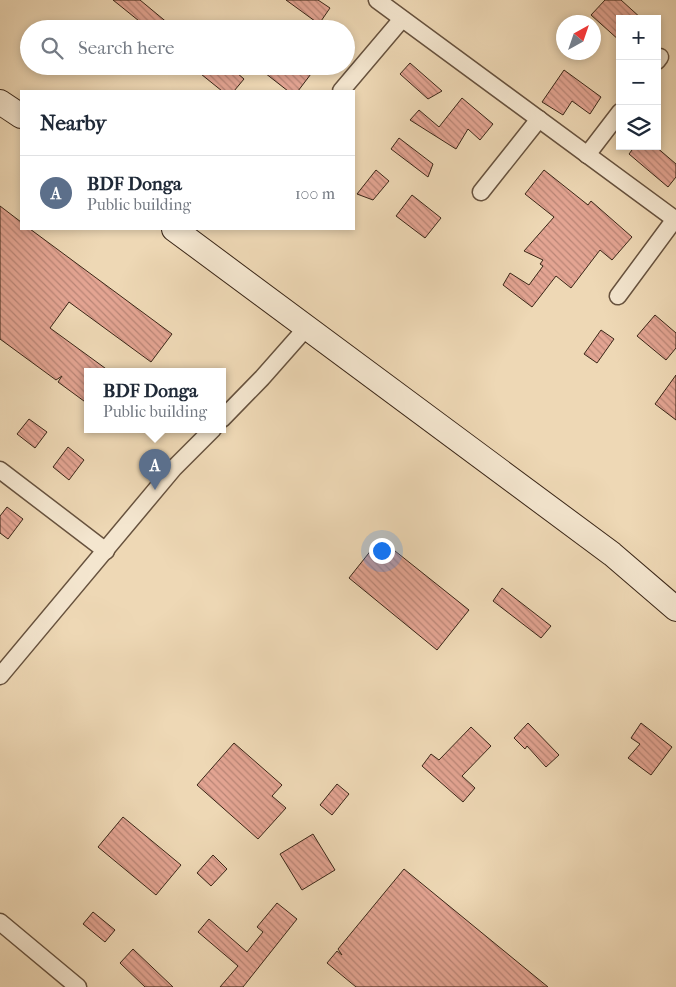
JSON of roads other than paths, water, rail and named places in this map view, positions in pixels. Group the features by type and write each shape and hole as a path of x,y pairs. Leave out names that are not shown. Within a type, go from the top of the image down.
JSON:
{"main road":[{"path":"175,230 612,554 676,608"},
{"path":"612,554 657,580 676,594"}],"street":[{"path":"376,0 675,220 618,296"},
{"path":"355,74 402,19"},
{"path":"342,90 355,75"},
{"path":"587,155 616,117"},
{"path":"481,192 539,119"},
{"path":"226,414 262,378 307,327"},
{"path":"0,676 174,468 208,433"},
{"path":"0,470 106,551"},
{"path":"0,922 78,987"}],"place":[{"name":"BDF Donga","path":"155,490"}]}
